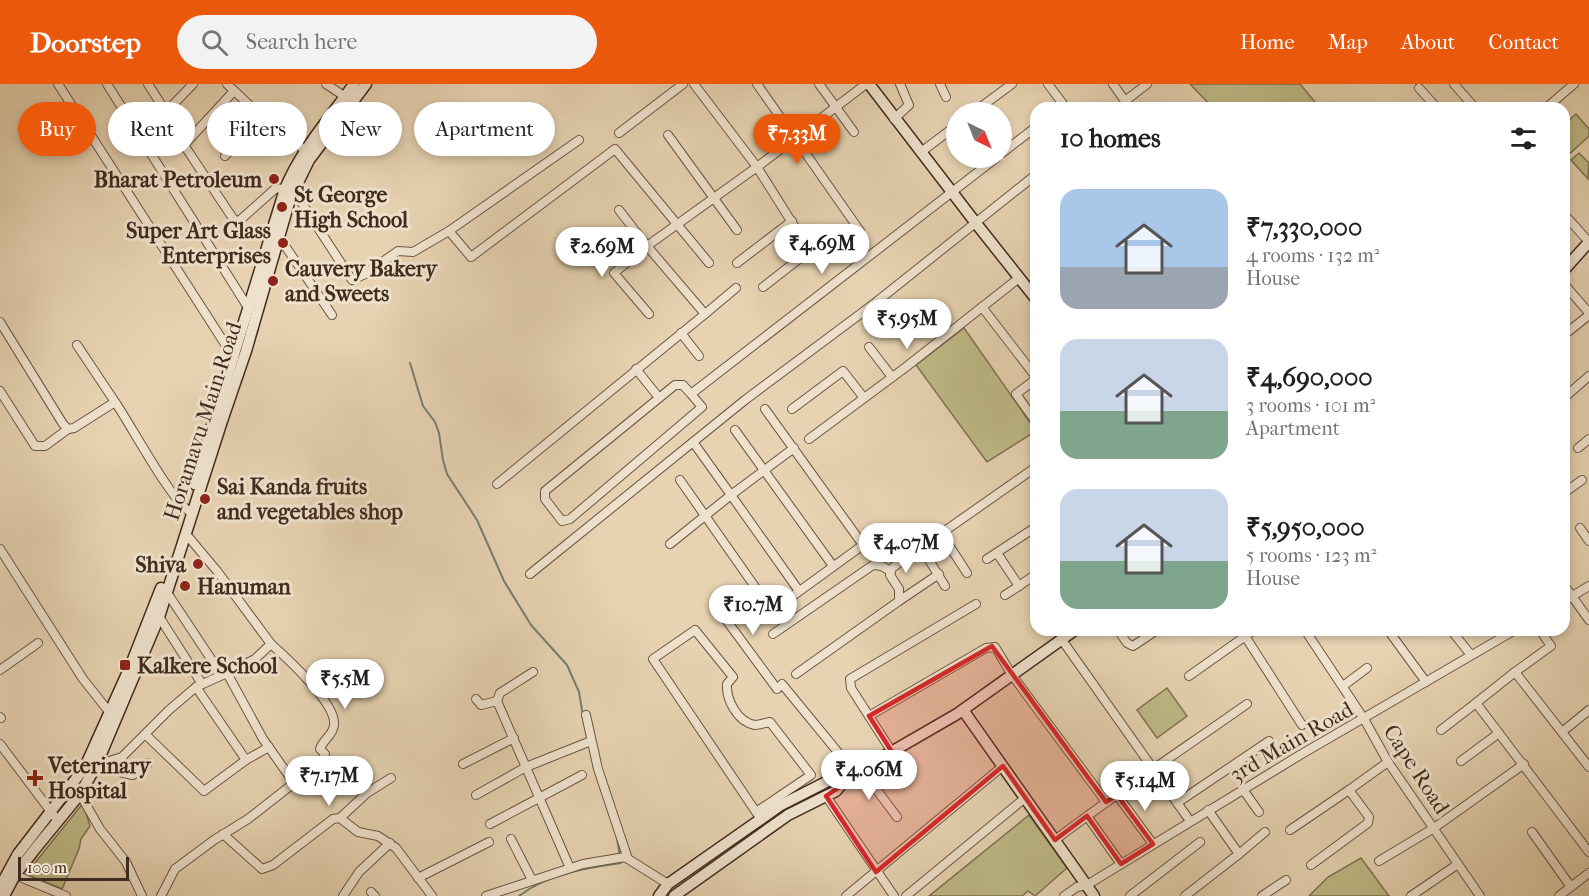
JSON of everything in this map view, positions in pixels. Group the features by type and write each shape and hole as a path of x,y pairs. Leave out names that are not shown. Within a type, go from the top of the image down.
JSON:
{"main road":[{"name":"Horamavu Main Road","path":"238,359 249,309 289,190 349,99 354,84"},
{"name":"Horamavu Main Road","path":"307,150 349,99 366,84"},
{"path":"868,84 1030,292"},
{"name":"Horamavu Main Road","path":"4,896 6,880 18,854 54,816 80,794 156,613 279,237 293,171 303,156"},
{"path":"1570,263 1589,242"},
{"name":"Horamavu Main Road","path":"164,589 186,534 189,512"},
{"name":"Horamavu Main Road","path":"54,816 71,786 91,766 110,713 156,613"},
{"path":"668,884 675,894 788,815 836,791 845,780 858,771 963,710 1067,636"},
{"path":"963,710 1094,896"},
{"path":"659,896 668,884 758,815 832,779 845,780"}],"street":[{"path":"58,84 238,359"},
{"path":"107,84 249,309"},
{"path":"148,84 160,102"},
{"path":"176,102 193,84"},
{"path":"227,84 246,102"},
{"path":"619,133 683,84"},
{"path":"694,84 757,167 807,244 808,251 763,287"},
{"path":"757,84 860,231"},
{"path":"819,84 855,132"},
{"path":"649,314 614,273 647,246 868,84"},
{"path":"894,119 909,105 900,84"},
{"path":"940,84 946,97"},
{"path":"988,102 1012,84"},
{"path":"1048,84 1061,102"},
{"path":"1113,84 1125,100 1147,84"},
{"path":"1454,84 1469,102"},
{"path":"1553,102 1574,84"},
{"path":"331,85 349,99"},
{"path":"1419,88 1432,102"},
{"path":"195,133 234,91"},
{"path":"1012,145 1030,132"},
{"path":"921,152 946,133"},
{"path":"668,135 737,230"},
{"path":"191,156 236,222 276,188 289,190 352,280 365,274 398,251 413,252 449,231 579,140"},
{"path":"449,231 471,257 615,149 709,263"},
{"path":"691,394 982,168"},
{"path":"530,574 745,400 875,303 975,222 1030,182"},
{"path":"619,210 705,314"},
{"path":"737,263 792,221"},
{"path":"1570,221 1589,242"},
{"path":"279,237 332,315"},
{"path":"809,439 1019,278"},
{"path":"496,484 537,453 736,288"},
{"path":"1570,291 1589,314 1570,330"},
{"path":"982,308 1030,370"},
{"path":"0,322 68,429"},
{"path":"681,333 699,356"},
{"path":"77,345 189,512"},
{"path":"869,347 892,377"},
{"path":"636,369 656,394"},
{"path":"792,409 843,371 864,398"},
{"path":"1570,393 1589,376"},
{"path":"1030,383 1016,394 1030,414"},
{"path":"675,385 683,385 691,394 702,407 570,519 562,521 544,499 545,491 675,385"},
{"path":"0,391 35,446 45,446 68,429 74,428 116,402"},
{"path":"680,480 772,611 863,545 765,409"},
{"path":"735,430 833,566"},
{"path":"1578,448 1589,439"},
{"path":"693,442 800,591"},
{"path":"670,543 794,448"},
{"path":"890,572 892,568 921,547 1030,471"},
{"path":"1570,489 1582,480"},
{"path":"1580,528 1589,541"},
{"path":"987,560 1030,531"},
{"path":"941,533 967,573"},
{"path":"161,896 175,869 248,819 323,759 325,754 320,749 321,745 331,736 334,726 334,715 302,673 271,644 217,571 186,534"},
{"path":"921,547 945,586"},
{"path":"0,549 83,679 110,713"},
{"path":"997,553 1019,586"},
{"path":"773,634 873,565 882,566 890,572 899,589 899,601"},
{"path":"796,674 939,574"},
{"path":"1005,595 1030,578"},
{"path":"1570,597 1589,586"},
{"path":"164,589 215,665"},
{"path":"1570,600 1589,620"},
{"path":"892,752 851,688 850,679 976,604"},
{"path":"716,606 777,689 782,684 897,817"},
{"path":"156,613 246,760"},
{"path":"811,776 758,815 653,659 695,630 733,677 727,684 726,695 735,710 745,720 755,725 770,722 811,776 818,786"},
{"path":"1123,636 1127,643 1133,646 1148,636"},
{"path":"1189,676 1245,636 1302,725"},
{"name":"Cape Road","path":"1309,636 1364,719 1388,762 1480,896"},
{"path":"1392,636 1426,682"},
{"path":"1456,636 1472,655"},
{"name":"3rd Main Road","path":"1064,896 1077,887 1087,885 1300,755 1505,636"},
{"path":"1441,730 1551,646 1544,636"},
{"path":"1062,640 1190,821"},
{"path":"1,668 38,643"},
{"path":"91,766 122,757 199,686 255,659 271,644"},
{"path":"868,716 989,646 996,649 1012,675 1106,802"},
{"path":"1343,686 1367,668"},
{"path":"533,672 500,693 497,701 570,868"},
{"path":"1515,672 1589,767"},
{"path":"228,673 269,747 294,783"},
{"path":"476,699 482,705 497,701"},
{"path":"1055,840 1247,704"},
{"path":"1476,704 1589,852"},
{"path":"1562,732 1589,710"},
{"path":"585,715 589,741 624,858"},
{"path":"145,734 204,791 246,760 269,747"},
{"path":"1461,762 1499,734"},
{"path":"463,764 514,738"},
{"path":"476,795 526,767 589,741"},
{"path":"1177,803 1269,741"},
{"path":"0,744 54,816"},
{"path":"108,762 123,773 133,775 148,763"},
{"path":"1290,830 1388,762"},
{"path":"1379,861 1434,828 1524,764"},
{"path":"846,896 1003,766"},
{"path":"490,824 582,775"},
{"path":"223,834 262,869 290,853 333,819 340,818 370,790 391,778"},
{"path":"71,786 80,794 100,829 126,862 142,896"},
{"path":"1244,790 1259,812"},
{"path":"1311,866 1370,820 1349,790"},
{"path":"1117,795 1153,844"},
{"path":"825,796 894,896"},
{"path":"906,896 1025,798"},
{"path":"1208,810 1239,854"},
{"path":"1087,816 1121,864"},
{"path":"340,818 362,834 374,834 396,848 432,896"},
{"path":"1185,896 1265,832"},
{"path":"1532,832 1571,887"},
{"path":"511,839 532,880"},
{"path":"417,878 489,842"},
{"path":"1130,896 1200,842"},
{"path":"343,896 359,872 390,843"},
{"path":"486,896 570,868 624,858 668,884"},
{"path":"1411,896 1458,864"},
{"path":"1559,896 1589,873"},
{"path":"6,880 66,896"},
{"path":"1262,896 1286,880"}],"highlighted area":[{"path":"992,646 1106,802 1117,795 1153,844 1121,864 1087,816 1055,840 1003,766 876,872 826,796 892,752 869,716"}],"shaded area":[{"path":"1190,84 1300,84 1315,102 1207,102"},
{"path":"1576,114 1589,129 1589,136 1570,153 1570,119"},
{"path":"1579,153 1589,163 1588,179 1571,160"},
{"path":"964,328 1030,422 1030,435 987,462 916,365"},
{"path":"1167,688 1187,716 1157,738 1137,710"},
{"path":"83,803 90,826 81,839 62,889 26,874"},
{"path":"1029,815 1067,868 1035,896 1028,891 1022,896 929,896"},
{"path":"1361,858 1389,896 1309,896 1328,877"}],"waterway":[{"path":"410,363 423,406 435,422 439,433 447,474 477,520 504,581 531,625 567,665 579,692 583,716"},
{"path":"595,771 601,788"},
{"path":"519,896 530,888 555,877 621,863 617,838"}],"place":[{"name":"Bharat Petroleum","path":"274,179"},
{"name":"St George High School","path":"282,207"},
{"name":"Super Art Glass Enterprises","path":"283,243"},
{"name":"Cauvery Bakery and Sweets","path":"273,281"},
{"name":"Sai Kanda fruits and vegetables shop","path":"205,499"},
{"name":"Shiva","path":"198,564"},
{"name":"Hanuman","path":"185,586"},
{"name":"Kalkere School","path":"125,665"},
{"name":"Veterinary Hospital","path":"35,778"}]}
